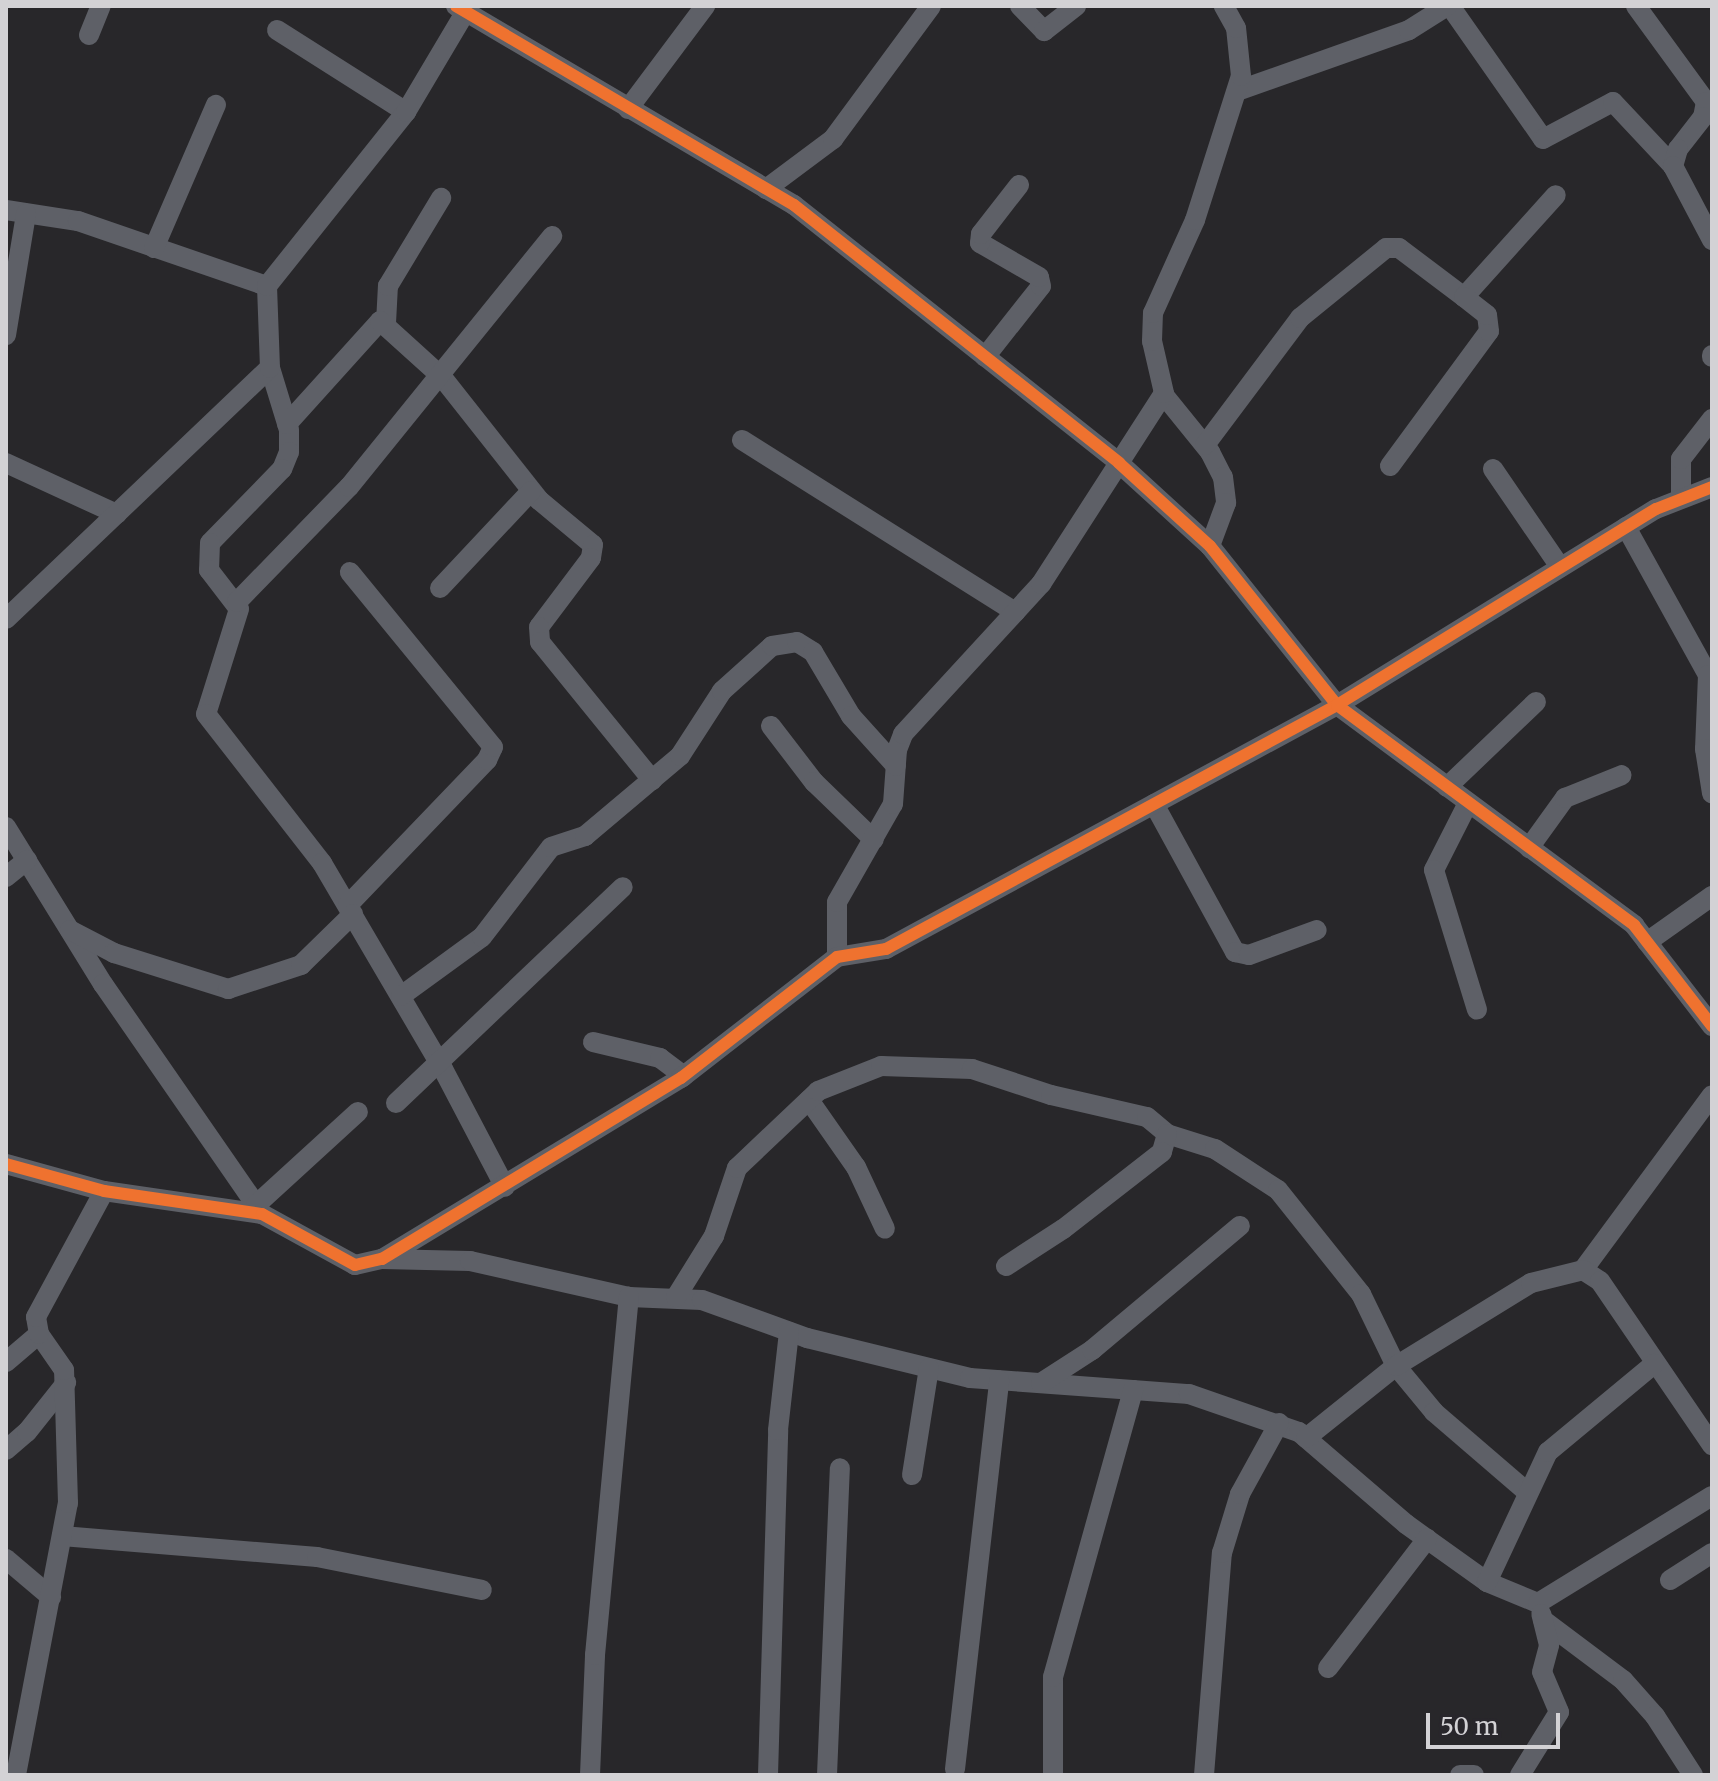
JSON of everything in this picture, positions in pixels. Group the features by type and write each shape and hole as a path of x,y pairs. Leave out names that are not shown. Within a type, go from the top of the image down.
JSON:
{"street":[{"path":"89,35 101,6"},
{"path":"628,109 705,6"},
{"path":"766,189 833,139 931,6"},
{"path":"1020,6 1044,31 1076,6"},
{"path":"1210,546 1226,503 1223,477 1205,445 1163,394 1152,341 1153,313 1195,220 1241,76 1236,28 1224,6"},
{"path":"1237,91 1409,30 1449,6 1543,139 1613,102 1673,166 1712,240"},
{"path":"1636,6 1709,99 1703,117 1678,149 1673,166"},
{"path":"505,1187 441,1064 322,863 206,714 208,696 239,620 237,602 209,570 210,543 282,469 289,452 287,424 270,368 267,286 406,112 463,8 628,109 794,205 1119,463 1210,546 1337,705 1634,925 1712,1026"},
{"path":"277,30 406,112"},
{"path":"154,248 216,105"},
{"path":"985,357 1041,286 1039,277 980,243 981,234 1019,185"},
{"path":"1464,297 1556,195"},
{"path":"386,323 388,286 441,198"},
{"path":"6,335 16,212 78,221 267,286"},
{"path":"237,602 349,487 442,377 552,236"},
{"path":"1205,445 1300,318 1386,248 1399,248 1487,315 1489,331 1390,466"},
{"path":"287,424 380,321 386,323 442,377 531,491 588,539 594,551 539,627 541,647 652,780"},
{"path":"6,619 270,368"},
{"path":"837,957 837,902 893,804 896,766 903,734 1041,584 1163,394"},
{"path":"1681,498 1681,459 1712,419"},
{"path":"742,440 1015,612"},
{"path":"6,463 117,514"},
{"path":"1493,469 1560,567"},
{"path":"382,1259 684,1076 837,957 886,949 1337,705 1626,527 1681,498 1712,487"},
{"path":"440,588 531,491"},
{"path":"1626,527 1708,675 1705,749 1712,793"},
{"path":"69,929 114,953 228,989 301,965 487,760 493,747 350,572"},
{"path":"401,996 482,937 551,847 585,836 691,745 714,703 738,674 772,646 788,641 813,652 851,716 896,766"},
{"path":"1447,787 1536,702"},
{"path":"771,726 814,782 874,840"},
{"path":"1529,848 1565,798 1622,775"},
{"path":"1468,803 1434,870 1477,1010"},
{"path":"1154,804 1235,952 1249,955 1317,930"},
{"path":"6,827 69,929 259,1210"},
{"path":"6,877 27,860"},
{"path":"396,1103 441,1064 623,887"},
{"path":"1647,942 1712,896"},
{"path":"593,1042 660,1058 684,1076"},
{"path":"676,1297 714,1236 737,1168 809,1100 862,1070 943,1064 1147,1117 1167,1134 1215,1149 1278,1190 1361,1294 1396,1366 1434,1412 1527,1492"},
{"path":"1306,1438 1396,1366 1531,1283 1583,1270 1712,1095"},
{"path":"809,1100 872,1194 885,1229"},
{"path":"259,1210 358,1112"},
{"path":"1006,1266 1063,1229 1162,1152 1167,1134"},
{"path":"6,1164 104,1191 259,1210 355,1265 382,1259 470,1261 629,1297 702,1300 789,1332 929,1368 999,1380 1189,1394 1279,1423 1306,1438 1427,1539 1487,1582 1540,1611 1623,1680 1655,1716 1693,1775"},
{"path":"16,1775 68,1503 66,1383 62,1362 39,1334 36,1317 104,1191"},
{"path":"1041,1383 1092,1350 1240,1226"},
{"path":"1583,1270 1600,1281 1712,1445"},
{"path":"590,1775 595,1655 629,1297"},
{"path":"768,1775 778,1430 789,1332"},
{"path":"6,1362 39,1334"},
{"path":"1487,1582 1527,1492 1559,1440 1654,1364"},
{"path":"912,1475 929,1368"},
{"path":"955,1769 999,1380"},
{"path":"6,1450 27,1432 66,1383"},
{"path":"1053,1775 1053,1677 1133,1390"},
{"path":"1204,1775 1222,1553 1240,1494 1279,1423"},
{"path":"827,1775 840,1468"},
{"path":"1540,1611 1712,1496"},
{"path":"62,1536 317,1557 482,1590"},
{"path":"1328,1668 1427,1539"},
{"path":"1670,1580 1712,1553"},
{"path":"6,1559 51,1597"},
{"path":"1520,1775 1558,1719 1557,1704 1542,1672 1549,1645 1540,1611"},
{"path":"1460,1775 1474,1775"}],"cycle path":[{"path":"456,6 794,205 1119,463 1210,546 1337,705 1634,925 1712,1026"},
{"path":"6,1164 104,1191 262,1214 355,1265 382,1259 681,1078 837,957 886,949 1337,705 1656,509 1712,487"}]}
